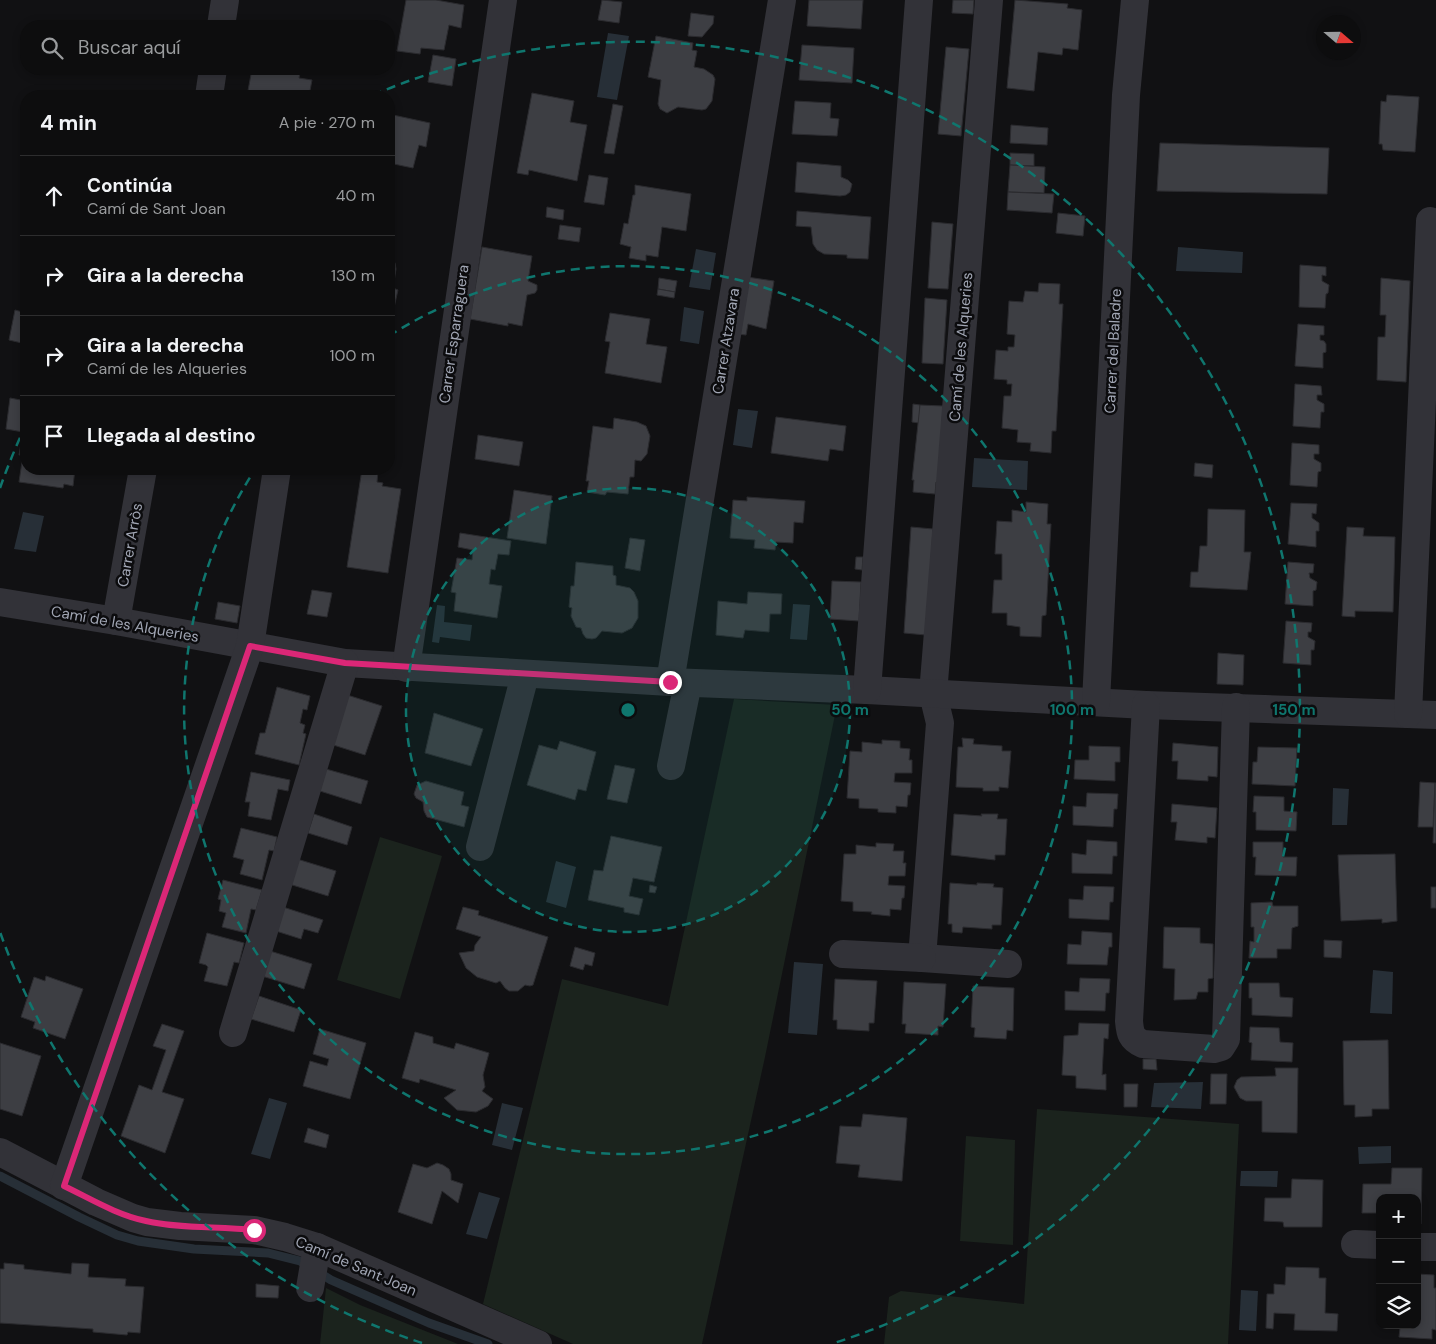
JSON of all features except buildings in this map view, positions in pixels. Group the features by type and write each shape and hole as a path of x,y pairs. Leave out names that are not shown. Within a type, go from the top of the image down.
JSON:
{"street":[{"path":"222,20 226,0"},
{"name":"Carrer Esparraguera","path":"406,668 503,0"},
{"name":"Carrer Atzavara","path":"671,766 679,682 782,0"},
{"path":"867,690 919,0"},
{"name":"Camí de les Alqueries","path":"933,694 989,0"},
{"name":"Carrer del Baladre","path":"1096,702 1126,95 1135,0"},
{"path":"209,90 212,75"},
{"path":"1408,714 1430,221"},
{"name":"Carrer Arròs","path":"116,621 142,475"},
{"path":"64,1186 250,646 276,475"},
{"name":"Camí de les Alqueries","path":"0,602 345,663 406,668 1096,702 1436,715"},
{"path":"233,1033 345,663"},
{"path":"480,847 525,675"},
{"path":"922,958 940,723 933,694"},
{"path":"1146,704 1129,1021 1130,1033 1134,1040 1143,1044 1214,1049 1221,1047 1226,1039 1236,707"},
{"path":"843,954 1008,964"},
{"name":"Camí de Sant Joan","path":"0,1152 114,1210 147,1222 180,1226 254,1230 286,1237 317,1247 538,1344"},
{"path":"1421,1246 1436,1247"},
{"path":"310,1288 317,1247"}],"shaded area":[{"path":"608,33 629,36 617,100 597,97"},
{"path":"1178,247 1243,252 1242,273 1176,271"},
{"path":"696,249 716,253 710,290 689,287"},
{"path":"684,307 704,311 699,344 680,341"},
{"path":"738,409 758,411 752,448 733,445"},
{"path":"974,458 1028,461 1027,490 972,487"},
{"path":"23,512 44,516 36,552 14,549"},
{"path":"793,604 810,605 807,640 790,639"},
{"path":"437,605 445,606 444,622 472,625 470,641 440,637 439,643 432,642"},
{"path":"734,699 837,705 765,1057 702,1344 573,1344 483,1304 562,979 668,1006"},
{"path":"1333,788 1349,789 1347,825 1332,825"},
{"path":"380,837 442,856 400,999 337,980"},
{"path":"556,861 576,867 566,908 546,902"},
{"path":"794,962 823,964 817,1035 788,1033"},
{"path":"1373,970 1393,972 1392,1014 1370,1013"},
{"path":"1203,1082 1201,1109 1151,1107 1154,1083"},
{"path":"269,1098 287,1103 270,1159 251,1154"},
{"path":"502,1103 523,1108 512,1150 492,1145"},
{"path":"1037,1109 1239,1124 1228,1344 884,1344 889,1297 901,1291 1024,1304"},
{"path":"966,1136 1015,1140 1013,1245 960,1241"},
{"path":"1391,1146 1391,1163 1359,1164 1358,1147"},
{"path":"1241,1171 1278,1171 1277,1187 1240,1186"},
{"path":"479,1192 500,1198 487,1239 466,1234"},
{"path":"326,1288 360,1305 458,1344 320,1344"},
{"path":"1241,1290 1258,1291 1256,1331 1239,1330"}],"waterway":[{"path":"0,1176 117,1235 138,1241 194,1249 268,1253 300,1261 331,1280 429,1323 488,1344"}],"route":[{"path":"254,1230 230,1227 180,1226 147,1222 114,1210 64,1186 250,646 345,663 670,682"}]}
